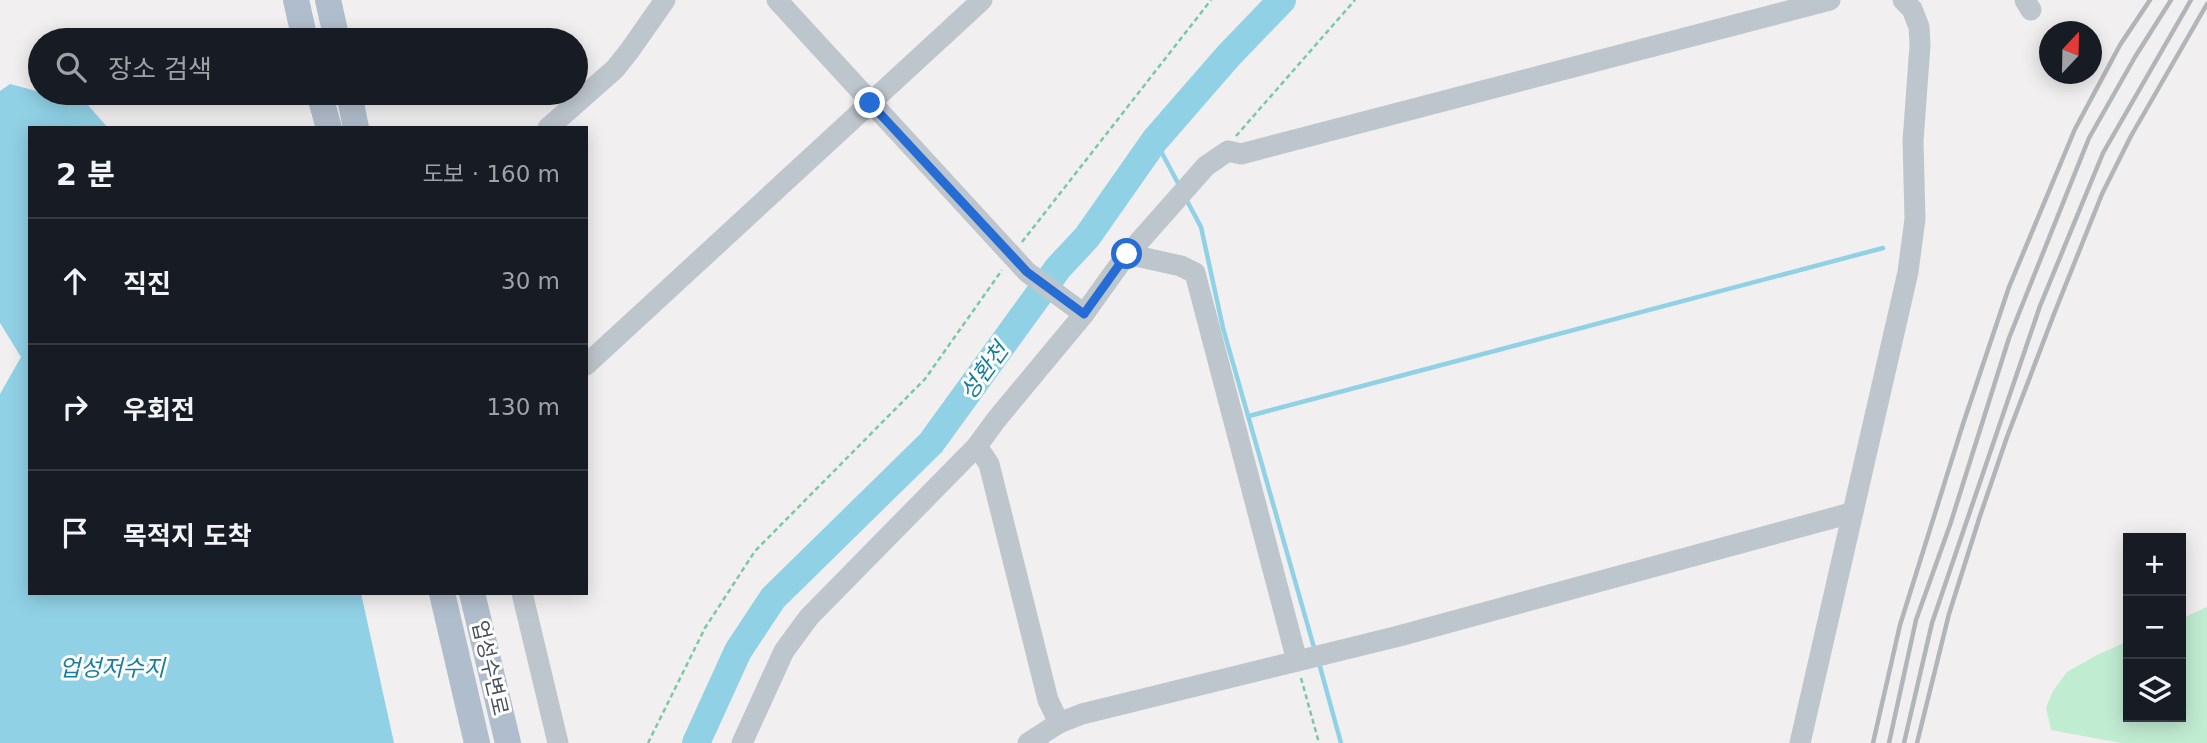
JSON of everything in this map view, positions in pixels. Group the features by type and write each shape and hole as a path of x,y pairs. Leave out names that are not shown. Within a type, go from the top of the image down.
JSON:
{"main road":[{"path":"296,0 302,28"},
{"path":"328,0 334,28"},
{"path":"322,105 328,126"},
{"path":"351,105 356,126"},
{"name":"업성수변로","path":"442,595 477,743"},
{"name":"업성수변로","path":"472,595 508,743"}],"lane":[{"path":"588,93 615,69 631,50 665,0"},
{"path":"777,0 1027,272 1084,314"},
{"path":"588,363 982,0"},
{"path":"742,743 784,651 809,617 977,446 996,419 1084,314 1127,254 1206,166 1228,151 1241,153 1830,0"},
{"path":"1800,743 1908,272 1915,219 1913,141 1920,45 1919,27 1912,9 1903,0"},
{"path":"550,126 574,105"},
{"path":"1127,254 1181,266 1195,273 1310,658"},
{"path":"977,446 989,464 1048,700 1059,723"},
{"path":"1028,743 1059,723 1083,714 1310,658 1851,513"},
{"path":"522,595 558,743"}],"path":[{"path":"648,743 705,628 755,551 925,379 1012,255 1210,0"},
{"path":"1228,151 1238,132 1355,0"},
{"path":"1310,658 1320,743"}],"green space":[{"path":"2207,607 2207,743 2121,743 2051,730 2046,708 2053,691 2067,672 2123,643 2123,722 2186,722 2186,617"}],"water":[{"name":"업성저수지","path":"10,84 28,89 28,105 88,105 106,126 28,126 28,595 361,595 394,743 0,743 0,394 21,357 0,323 0,91"}],"waterway":[{"name":"성환천","path":"696,743 738,651 773,598 931,443 1058,268 1087,237 1155,140 1229,55 1282,0"},
{"path":"1155,140 1179,185"},
{"path":"1186,199 1201,227 1223,328 1315,651"},
{"path":"1249,416 1883,248"},
{"path":"1319,663 1341,743"}],"railway":[{"path":"1873,743 1900,625 2009,287 2075,129 2120,45 2150,0"},
{"path":"1889,743 1916,620 1950,525 2009,338 2089,138 2171,0"},
{"path":"1904,743 1932,623 2040,306 2103,153 2191,0"},
{"path":"1917,743 1949,614 1980,516 2054,314 2102,194 2131,136 2207,4"}],"route":[{"path":"870,103 1027,272 1084,314 1127,254"}]}
